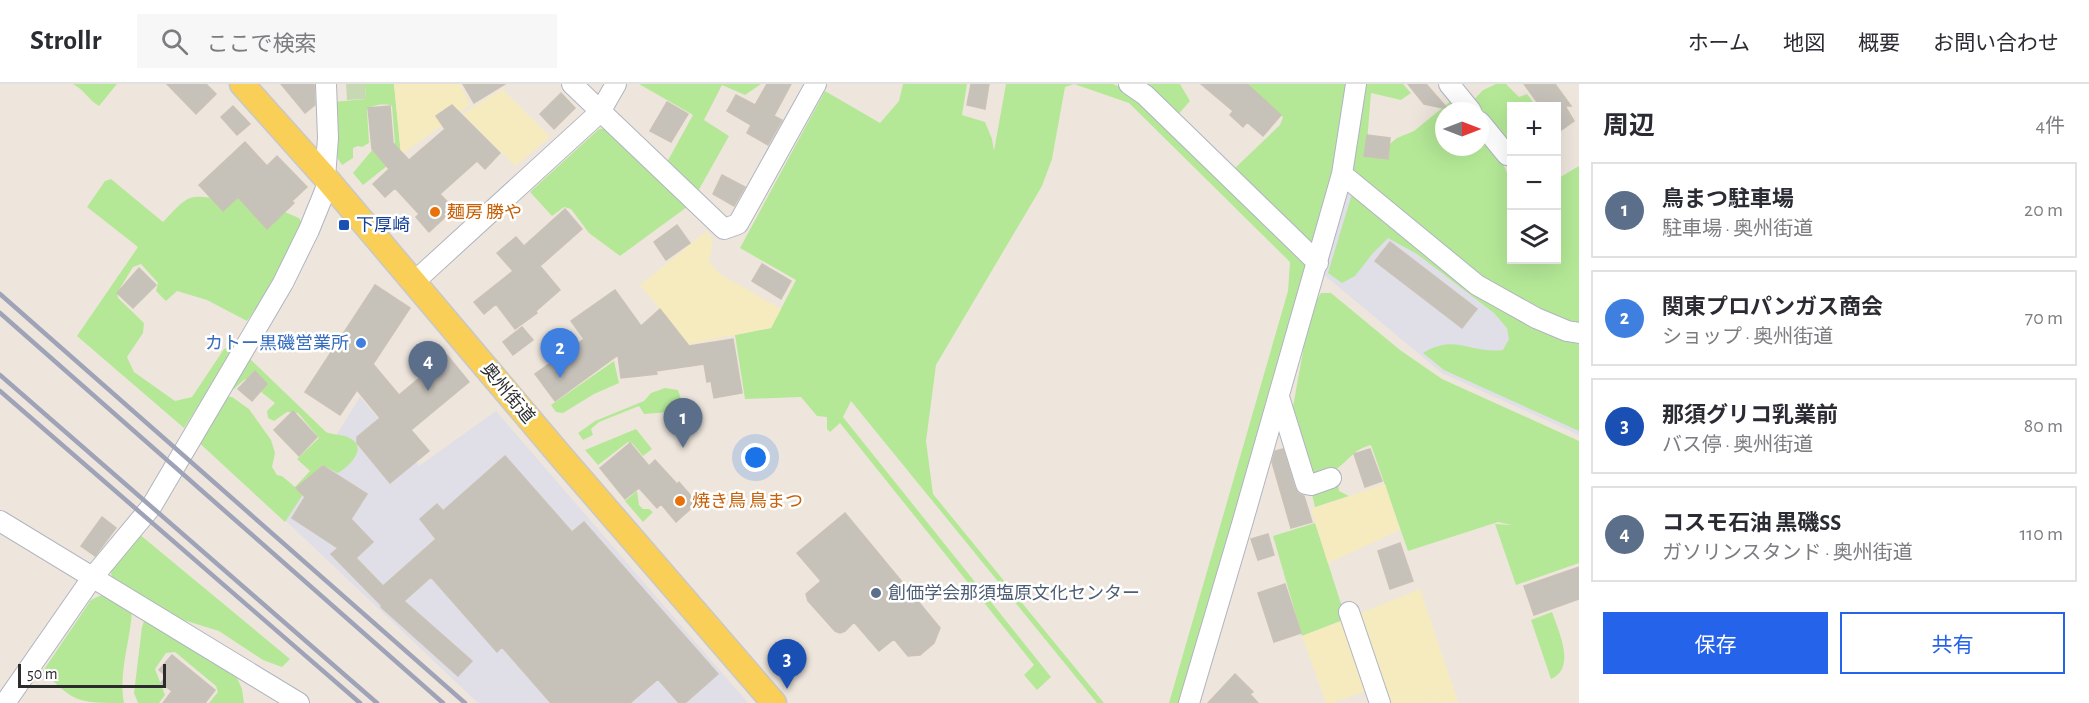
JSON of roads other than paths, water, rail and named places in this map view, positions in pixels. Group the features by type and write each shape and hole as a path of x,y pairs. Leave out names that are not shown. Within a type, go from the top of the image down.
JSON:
{"main road":[{"name":"奥州街道","path":"242,84 327,179 559,454 774,703"}],"street":[{"path":"5,703 92,578 151,507 283,284 309,230 327,179 326,84"},
{"path":"572,84 724,229 738,224 816,84"},
{"path":"414,282 600,112 616,84"},
{"path":"1129,84 1145,95 1318,262"},
{"path":"1189,703 1342,174 1356,84"},
{"path":"1449,84 1464,102"},
{"path":"1489,133 1507,155"},
{"path":"1342,174 1477,285 1536,318 1567,331 1579,333"},
{"path":"1279,397 1306,484 1311,485 1331,478"},
{"path":"0,521 300,703"},
{"path":"1349,612 1380,703"}],"railway":[{"path":"0,294 465,703"},
{"path":"0,313 443,703"},
{"path":"0,375 377,703"},
{"path":"0,391 360,703"}],"place":[{"name":"麺房 勝や","path":"435,212"},
{"name":"下厚崎","path":"344,225"},
{"name":"カトー黒磯営業所","path":"361,343"},
{"name":"関東プロパンガス商会","path":"560,378"},
{"name":"コスモ石油 黒磯SS","path":"428,391"},
{"name":"鳥まつ駐車場","path":"683,448"},
{"name":"焼き鳥 鳥まつ","path":"680,501"},
{"name":"創価学会那須塩原文化センター","path":"876,593"},
{"name":"那須グリコ乳業前","path":"787,689"}]}
